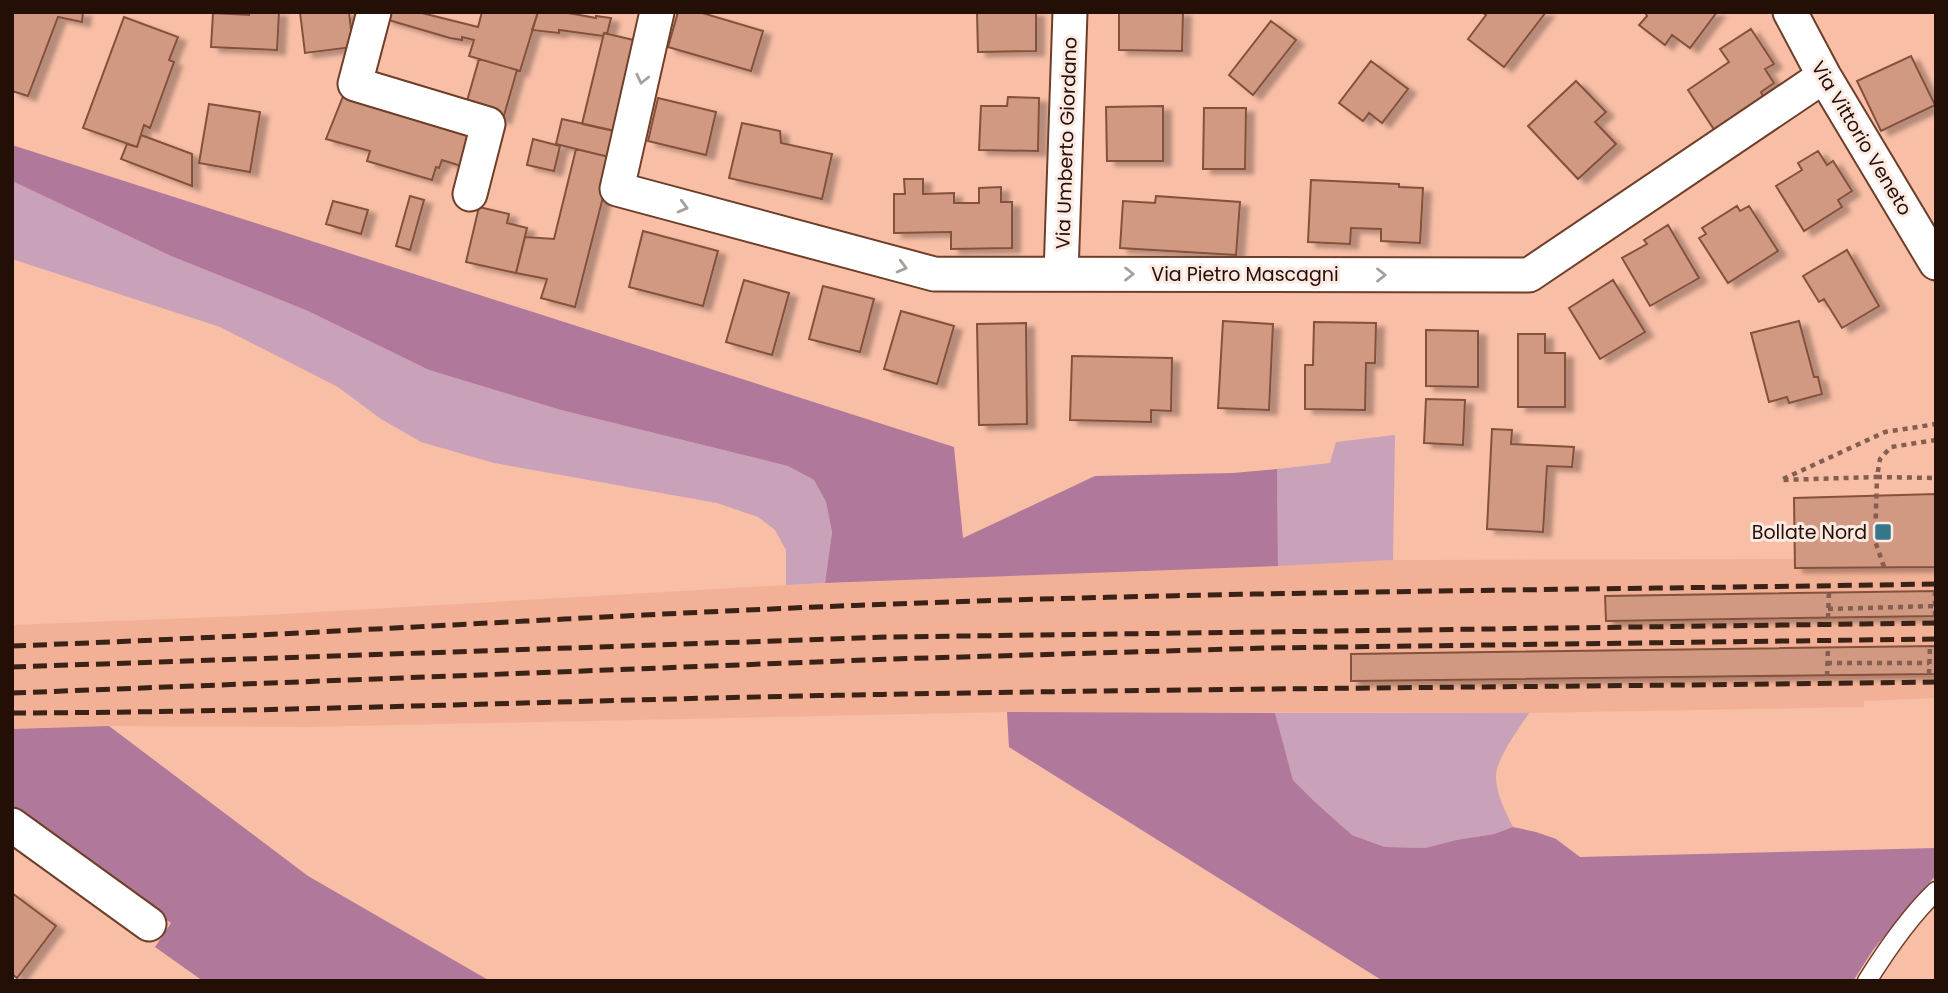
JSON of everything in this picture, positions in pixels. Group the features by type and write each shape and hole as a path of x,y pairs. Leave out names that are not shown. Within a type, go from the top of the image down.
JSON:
{"street":[{"path":"374,12 355,84 488,124 470,194"},
{"name":"Via Pietro Mascagni","path":"657,12 617,189 934,274 1529,275 1824,76"},
{"name":"Via Umberto Giordano","path":"1061,274 1070,12"},
{"name":"Via Vittorio Veneto","path":"1790,12 1824,76 1936,263"},
{"path":"12,825 149,924"}],"lane":[{"path":"1867,981 1920,906 1936,891"}],"path":[{"path":"1936,424 1885,432 1781,480 1936,478"},
{"path":"1884,566 1875,541 1880,459 1891,447 1936,440"},
{"path":"1935,591 1935,616"},
{"path":"1828,618 1829,593"},
{"path":"1828,609 1935,606"},
{"path":"1928,674 1930,646"},
{"path":"1827,676 1828,648"},
{"path":"1827,663 1929,663"}],"shaded area":[{"path":"12,145 954,447 963,538 1095,476 1233,473 1277,469 1278,566 825,583 832,532 826,502 814,480 788,466 561,410 429,370 308,311 171,256 12,181"},
{"path":"12,181 171,256 308,311 429,370 561,410 788,466 814,480 826,502 832,532 825,583 786,585 786,550 775,530 758,517 717,503 494,463 421,442 381,419 338,387 220,327 12,259"},
{"path":"1395,435 1393,560 1278,566 1277,469 1330,463 1336,442"},
{"path":"1936,494 1936,698 1864,701 1864,707 1529,713 1007,712 305,727 109,726 12,729 12,625 266,615 786,585 1393,560 1795,559 1794,498"},
{"path":"1007,712 1275,713 1293,780 1352,835 1385,847 1425,848 1494,834 1513,827 1556,839 1580,857 1936,848 1936,875 1873,950 1853,981 1383,981 1009,747"},
{"path":"1275,713 1529,713 1504,752 1496,776 1499,796 1513,827 1494,834 1425,848 1385,847 1352,835 1293,780"},
{"path":"109,726 308,876 490,981 203,981 155,947 171,923 12,807 12,729"}],"building":[{"path":"12,12 83,12 82,22 58,17 28,96 12,91"},
{"path":"249,12 279,12 277,50 211,47 213,13 249,15"},
{"path":"300,12 349,12 353,47 305,53"},
{"path":"386,12 418,12 478,27 482,12 538,12 520,71 469,56 474,40 450,38 385,19"},
{"path":"538,12 611,18 607,34 604,33 603,36 559,30 559,33 532,30"},
{"path":"678,12 699,12 763,31 751,71 668,47"},
{"path":"977,12 1036,12 1036,51 978,52"},
{"path":"1119,12 1183,12 1182,51 1119,50"},
{"path":"1482,12 1546,12 1504,67 1468,39 1486,15"},
{"path":"1645,12 1717,12 1690,48 1672,35 1665,45 1639,25 1647,16"},
{"path":"124,17 178,37 169,60 174,62 150,128 144,125 137,147 83,128"},
{"path":"1271,21 1296,40 1253,95 1229,75"},
{"path":"1751,29 1774,64 1765,69 1774,83 1761,92 1764,98 1715,131 1688,90 1729,62 1720,49"},
{"path":"604,33 646,43 623,133 582,124"},
{"path":"1911,56 1935,105 1881,131 1857,81"},
{"path":"479,59 517,70 503,119 465,108"},
{"path":"1371,61 1408,89 1382,123 1369,113 1363,121 1339,103"},
{"path":"1576,81 1606,112 1595,122 1616,144 1578,179 1528,126"},
{"path":"344,94 471,131 461,166 442,160 439,168 436,167 432,180 367,161 370,151 326,139"},
{"path":"1008,97 1039,98 1038,151 979,150 981,106 1007,106"},
{"path":"658,98 716,112 706,155 648,141"},
{"path":"209,104 260,112 250,172 199,163"},
{"path":"1163,106 1163,161 1107,161 1106,107"},
{"path":"1204,108 1246,108 1245,169 1203,169"},
{"path":"562,119 620,132 613,158 556,144"},
{"path":"742,123 780,131 781,143 832,154 822,199 729,178"},
{"path":"141,135 192,154 192,186 121,159 127,144 137,147"},
{"path":"533,139 560,146 554,171 527,165"},
{"path":"576,149 613,158 575,307 541,298 547,279 516,273 525,237 554,239"},
{"path":"1818,151 1827,165 1833,161 1852,191 1838,200 1842,207 1804,231 1776,186 1802,170 1798,163"},
{"path":"904,179 923,179 923,194 954,193 954,203 979,203 979,188 1001,187 1001,202 1012,202 1012,248 951,249 951,232 894,233 894,194 905,194"},
{"path":"1311,180 1399,184 1399,187 1423,188 1420,243 1381,241 1381,229 1351,228 1350,244 1308,242"},
{"path":"410,196 424,200 410,250 396,246"},
{"path":"1156,196 1240,202 1236,255 1120,248 1123,201 1155,203"},
{"path":"333,201 368,210 361,234 326,224"},
{"path":"1737,206 1740,211 1749,206 1778,251 1728,283 1699,238 1706,234 1702,228"},
{"path":"479,207 509,214 507,223 527,228 516,273 466,262"},
{"path":"1668,225 1699,278 1650,306 1622,258 1647,244 1644,240"},
{"path":"643,231 718,251 703,306 629,287"},
{"path":"1847,250 1879,306 1842,328 1824,299 1819,302 1803,276"},
{"path":"744,280 789,293 772,355 726,342"},
{"path":"1613,280 1645,332 1600,359 1569,308"},
{"path":"823,286 874,299 860,352 809,339"},
{"path":"901,311 954,326 937,384 884,369"},
{"path":"1223,321 1273,324 1269,410 1218,408"},
{"path":"1799,321 1814,377 1818,377 1822,394 1789,403 1787,397 1769,402 1751,333"},
{"path":"1314,322 1376,323 1375,363 1366,363 1365,410 1305,409 1305,365 1313,365"},
{"path":"1026,323 1027,424 979,425 977,324"},
{"path":"1426,330 1478,331 1478,387 1426,386"},
{"path":"1518,334 1545,334 1545,353 1565,353 1565,407 1518,407"},
{"path":"1072,356 1172,358 1171,411 1151,410 1151,422 1070,420"},
{"path":"1426,399 1465,400 1463,445 1424,443"},
{"path":"1492,429 1512,430 1511,444 1574,447 1572,467 1547,466 1543,532 1487,529"},
{"path":"1936,494 1936,567 1795,568 1794,498"},
{"path":"1936,591 1936,616 1606,621 1605,596"},
{"path":"1936,646 1936,674 1351,681 1351,654"},
{"path":"12,893 56,926 17,978 12,974"}],"railway":[{"path":"12,646 1022,600 1936,584"},
{"path":"12,667 890,637 1936,623"},
{"path":"12,693 893,659 1265,648 1936,639"},
{"path":"12,713 988,693 1936,682"}],"place":[{"name":"Bollate Nord","path":"1883,532"}]}
